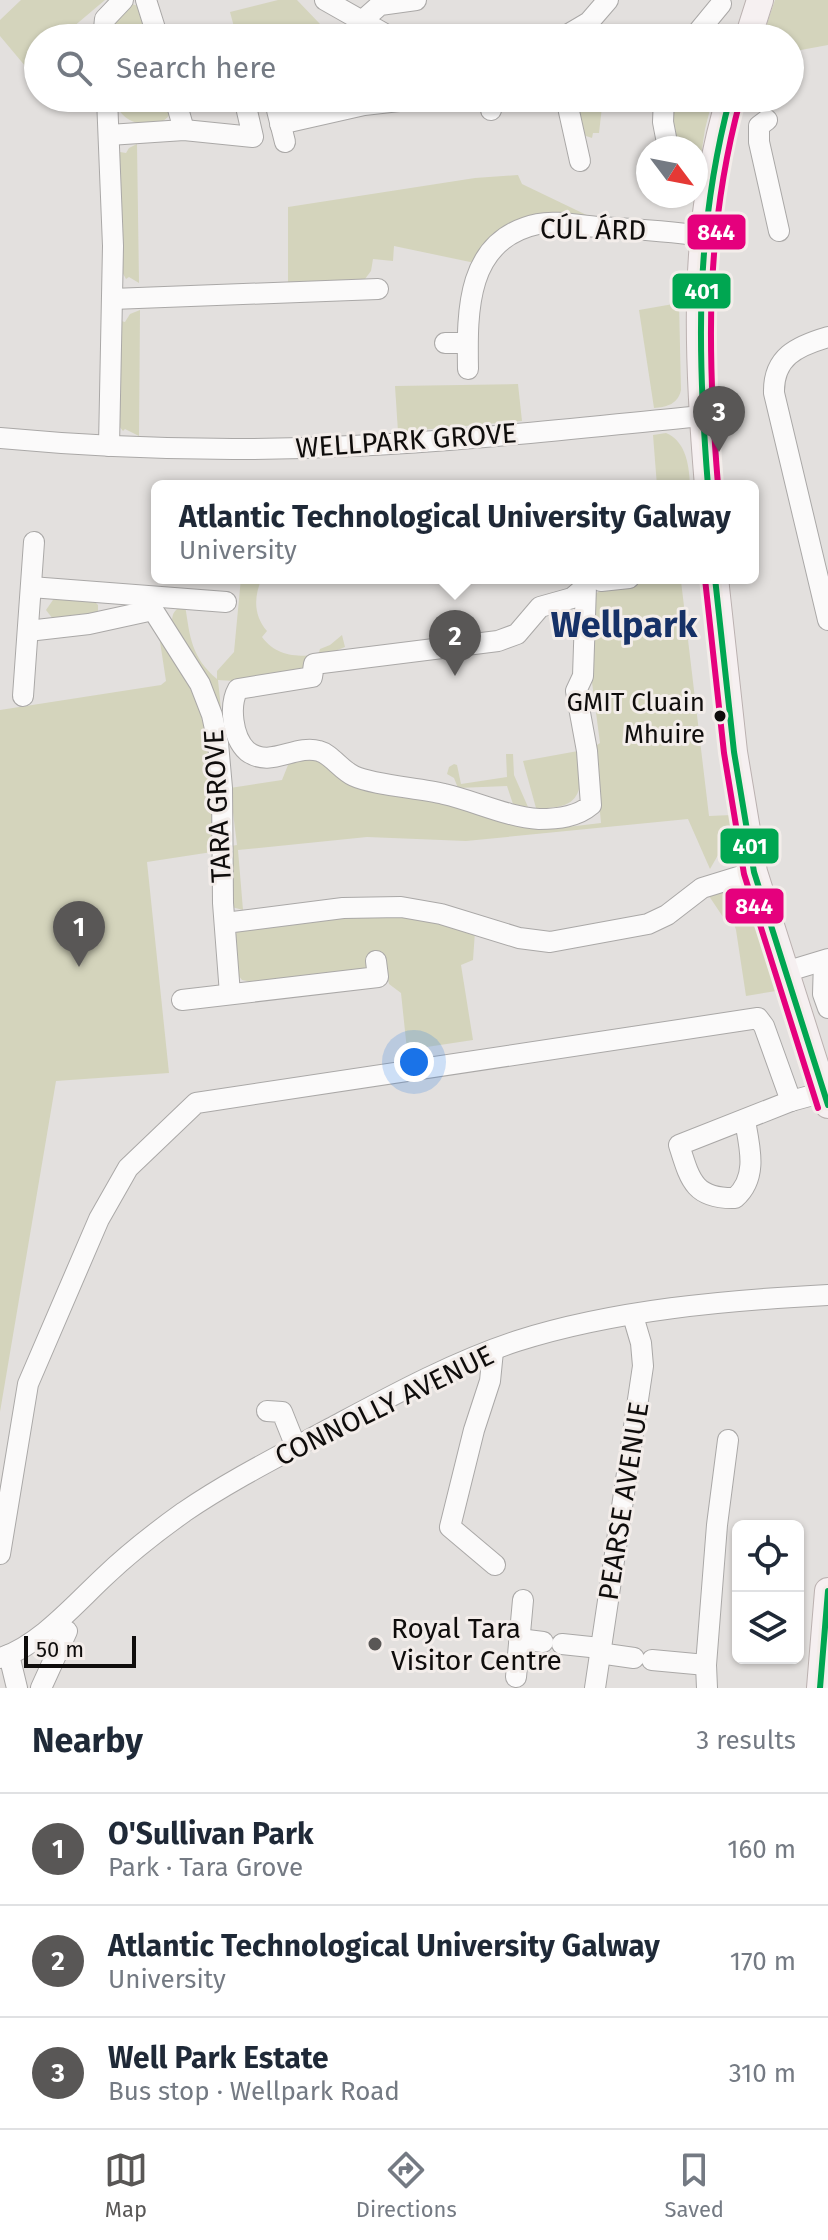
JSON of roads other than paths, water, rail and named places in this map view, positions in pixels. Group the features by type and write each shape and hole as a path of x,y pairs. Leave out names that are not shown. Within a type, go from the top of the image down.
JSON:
{"main road":[{"path":"707,480 702,416 703,236 713,167 727,112"},
{"path":"716,584 734,752 754,872 825,1086"},
{"path":"820,1688 828,1591"}],"street":[{"path":"103,24 112,8 123,0"},
{"path":"146,0 154,24"},
{"path":"325,0 369,24"},
{"path":"363,20 380,5 416,0"},
{"path":"586,24 608,0"},
{"path":"703,24 719,2 733,14 754,20"},
{"path":"108,112 112,299 109,446"},
{"path":"179,112 184,130"},
{"path":"109,135 184,130 253,137 247,112"},
{"path":"281,125 335,112"},
{"path":"569,112 580,161"},
{"path":"663,112 666,136"},
{"path":"767,120 759,126 759,142 779,231"},
{"name":"CÚL ÁRD","path":"468,369 468,314 476,276 498,245 520,231 536,225 554,224 703,236"},
{"path":"112,299 378,289"},
{"path":"828,337 790,353 781,362 774,379 774,393 825,591 828,620"},
{"path":"445,343 467,343"},
{"name":"WELLPARK GROVE","path":"0,438 109,446 353,446 702,416"},
{"path":"23,696 34,542"},
{"path":"588,584 572,598 540,607 517,634 498,641 314,664 312,677 238,689 231,701 237,737 249,752 275,759 298,752 319,751 354,777 445,794 539,819 578,815 591,805 587,751 576,691 583,676 592,584"},
{"path":"31,587 153,603 226,602"},
{"path":"28,631 89,624 153,603"},
{"name":"TARA GROVE","path":"153,603 200,684 212,715 221,767 230,994"},
{"name":"TARA GROVE","path":"225,923 343,908 401,907 441,914 519,938 550,942 648,924 667,915 694,892 709,884 754,872"},
{"path":"785,972 826,960 823,994 828,1008"},
{"path":"182,1000 378,977 376,961"},
{"path":"0,1554 28,1384 99,1219 128,1168 196,1103 758,1018 764,1026 791,1101"},
{"path":"745,1121 751,1155 750,1178 744,1191 735,1198 708,1196 695,1186 672,1147 745,1121 825,1086"},
{"name":"CONNOLLY AVENUE","path":"5,1657 71,1610 136,1547 228,1483 381,1401 493,1351 558,1330 633,1316 754,1298 828,1295"},
{"name":"PEARSE AVENUE","path":"595,1688 643,1366 641,1343 633,1316"},
{"path":"493,1351 490,1381 474,1430 450,1527 495,1565"},
{"path":"267,1411 282,1412 296,1447"},
{"path":"707,1688 706,1665 717,1525 728,1440"},
{"path":"516,1677 523,1600"},
{"path":"41,1688 67,1631"},
{"path":"519,1639 643,1659 706,1665"},
{"path":"5,1657 17,1688"}],"place":[{"name":"Well Park Estate","path":"719,452"},
{"name":"Atlantic Technological University Galway","path":"455,676"},
{"name":"GMIT Cluain Mhuire","path":"720,716"},
{"name":"O'Sullivan Park","path":"79,967"},
{"name":"Royal Tara Visitor Centre","path":"375,1644"}],"district":[{"name":"Wellpark","path":"624,624"}]}
